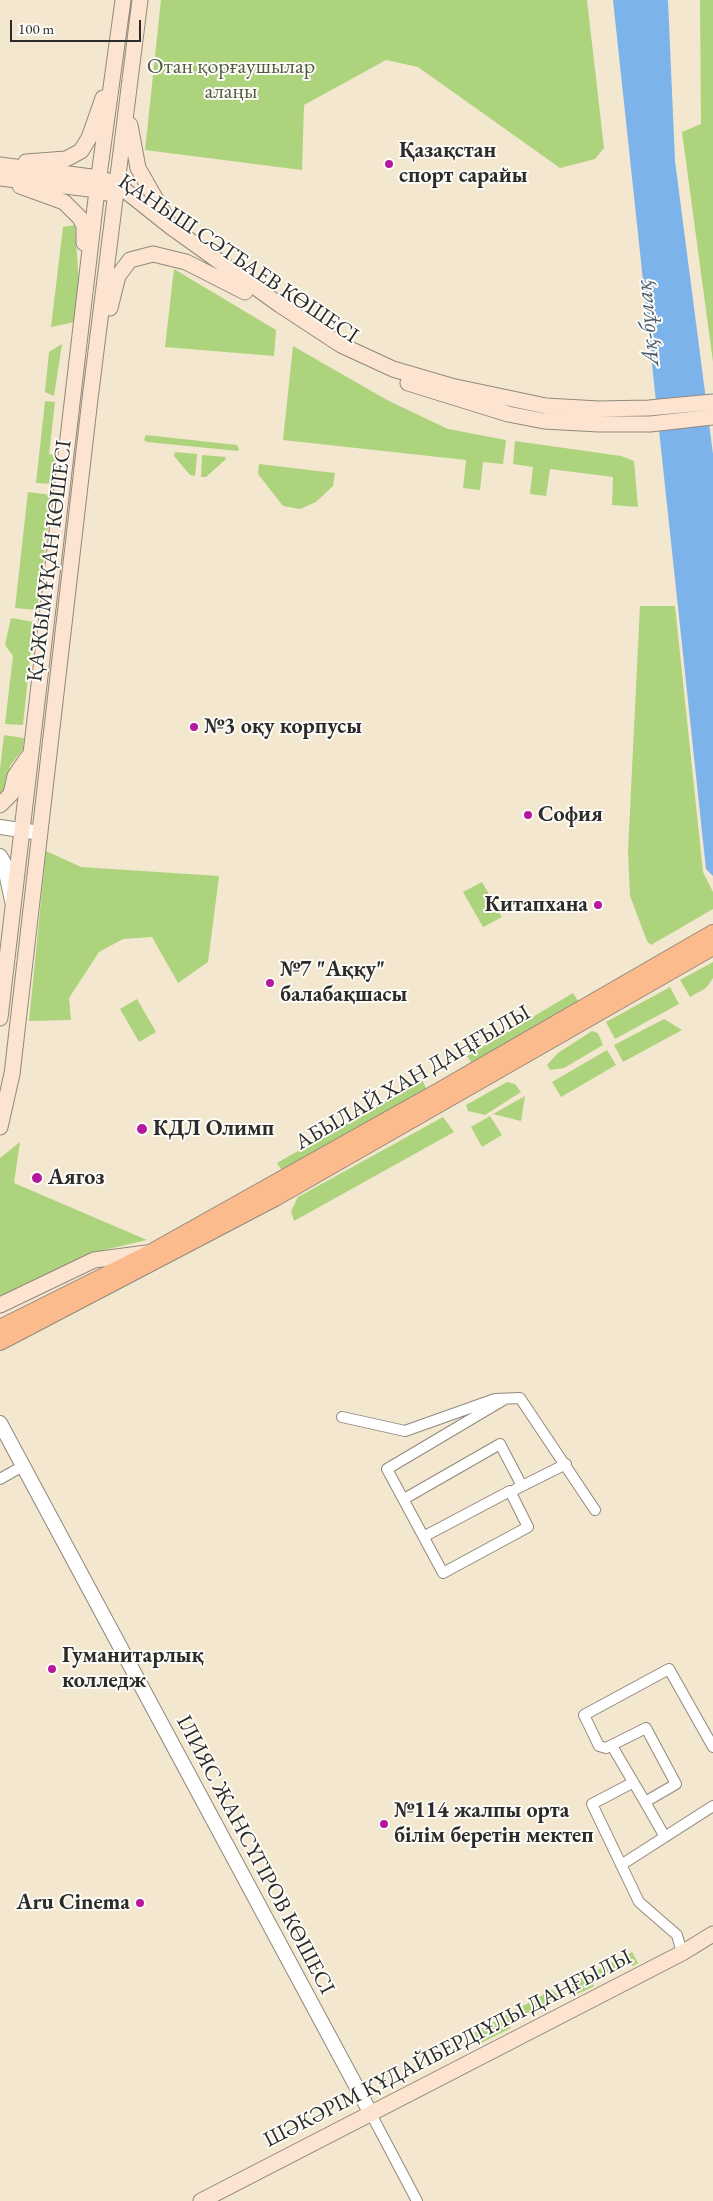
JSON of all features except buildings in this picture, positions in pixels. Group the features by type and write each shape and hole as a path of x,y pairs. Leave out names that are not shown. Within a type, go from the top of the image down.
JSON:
{"main road":[{"name":"ҚАЖЫМҰҚАН КӨШЕСІ","path":"0,1018 12,901 98,184 123,0"},
{"name":"ҚАЖЫМҰҚАН КӨШЕСІ","path":"0,1127 12,1074 140,0"},
{"path":"0,165 66,159 81,150 92,130 115,59"},
{"path":"127,106 138,168 171,227"},
{"name":"ҚАНЫШ СӘТБАЕВ КӨШЕСІ","path":"0,165 98,184 116,190 280,305 341,345 393,369 451,386 544,421 650,424 713,417"},
{"path":"0,178 64,202 80,218 84,226 85,293"},
{"name":"ҚАНЫШ СӘТБАЕВ КӨШЕСІ","path":"0,178 98,184"},
{"name":"ҚАНЫШ СӘТБАЕВ КӨШЕСІ","path":"116,190 245,292 339,356 387,377 509,407 650,408 713,402"},
{"path":"95,365 118,276 130,260 153,254 186,262 245,292"},
{"path":"0,805 11,794 15,776 30,754"},
{"name":"АБЫЛАЙ ХАН ДАҢҒЫЛЫ","path":"0,1328 150,1253 439,1091 713,933"},
{"name":"АБЫЛАЙ ХАН ДАҢҒЫЛЫ","path":"0,1342 275,1198 713,947"},
{"path":"0,1305 94,1260 150,1253"},
{"name":"ШӘКӘРІМ ҚҰДАЙБЕРДІҰЛЫ ДАҢҒЫЛЫ","path":"201,2201 370,2112 682,1953 713,1934"}],"street":[{"path":"0,827 40,833"},
{"path":"0,856 4,863 12,901"},
{"path":"342,1417 405,1431 495,1400 520,1398 595,1510"},
{"path":"505,1399 387,1469 425,1536 423,1539 442,1573 528,1527 510,1491"},
{"name":"ІЛИЯС ЖАНСҮГІРОВ КӨШЕСІ","path":"0,1422 417,2201"},
{"path":"404,1499 500,1444 522,1486"},
{"path":"425,1536 566,1464"},
{"path":"0,1479 24,1466"},
{"path":"645,1802 676,1784 646,1728 606,1748 599,1746 584,1715 669,1668 713,1748"},
{"path":"612,1746 665,1837"},
{"path":"632,1783 592,1804 639,1902 677,1935 682,1953"},
{"path":"621,1865 713,1806"}],"green space":[{"name":"Отан қорғаушылар алаңы","path":"161,0 587,0 604,148 595,159 560,168 418,67 386,60 304,105 302,170 145,150"},
{"path":"700,0 713,0 713,362 682,132 701,124"},
{"path":"75,225 79,285 75,322 51,327 63,227"},
{"path":"174,269 276,330 274,356 165,347"},
{"path":"62,344 54,396 45,392 49,352"},
{"path":"293,346 387,400 448,429 506,440 503,464 483,462 480,490 463,488 466,460 283,440"},
{"path":"45,401 55,402 49,454 57,455 54,484 36,483"},
{"path":"146,435 237,445 239,449 238,451 147,442 144,440"},
{"path":"515,441 621,456 634,461 638,507 612,505 613,477 550,469 546,496 530,494 533,467 513,464"},
{"path":"175,452 197,454 195,476 190,475 174,456"},
{"path":"202,455 226,457 206,477 201,477"},
{"path":"259,464 335,473 333,486 316,502 300,509 283,506 258,474"},
{"path":"28,492 52,495 37,610 15,608"},
{"path":"640,606 675,606 703,872 713,892 713,909 651,945 647,941 630,896 628,851"},
{"path":"11,618 34,622 23,725 5,724 13,656 5,645"},
{"path":"4,735 24,738 23,749 10,766 6,787 0,799 0,769"},
{"path":"46,851 81,867 219,876 208,962 178,983 152,937 123,939 99,952 69,998 71,1020 29,1021"},
{"path":"482,882 502,917 483,927 463,892"},
{"path":"713,962 713,978 706,988 690,997 680,980"},
{"path":"670,987 679,1004 615,1039 606,1022"},
{"path":"573,993 580,1004 452,1081 448,1076 471,1062 467,1056"},
{"path":"137,999 156,1032 139,1042 120,1009"},
{"path":"664,1019 682,1030 623,1062 614,1045"},
{"path":"592,1031 598,1033 603,1045 564,1068 550,1070 547,1065 558,1053"},
{"path":"607,1050 616,1065 561,1097 552,1082"},
{"path":"422,1080 429,1093 282,1171 277,1163"},
{"path":"507,1082 515,1084 521,1092 485,1115 468,1111 466,1105"},
{"path":"525,1096 521,1121 493,1114"},
{"path":"490,1116 502,1135 482,1147 471,1127"},
{"path":"443,1117 454,1132 294,1221 291,1211 298,1197"},
{"path":"20,1142 14,1183 147,1240 104,1250 0,1296 0,1158"},
{"path":"632,1952 638,1963 633,1966 628,1962 594,1980 593,1987 575,1995 568,1985"},
{"path":"552,1990 562,1999 547,2006 546,2004 509,2023 511,2028 479,2044 474,2033"}],"water":[{"name":"Ақ-бұлақ","path":"613,0 668,0 675,161 713,454 713,876 706,869"}],"place":[{"name":"Қазақстан спорт сарайы","path":"389,164"},
{"name":"№3 оқу корпусы","path":"194,727"},
{"name":"София","path":"528,815"},
{"name":"Китапхана","path":"598,905"},
{"name":"№7 \"Аққу\" балабақшасы","path":"270,983"},
{"name":"КДЛ Олимп","path":"142,1129"},
{"name":"Аягоз","path":"37,1178"},
{"name":"Гуманитарлық колледж","path":"52,1669"},
{"name":"№114 жалпы орта білім беретін мектеп","path":"384,1824"},
{"name":"Aru Cinema","path":"140,1903"}]}
